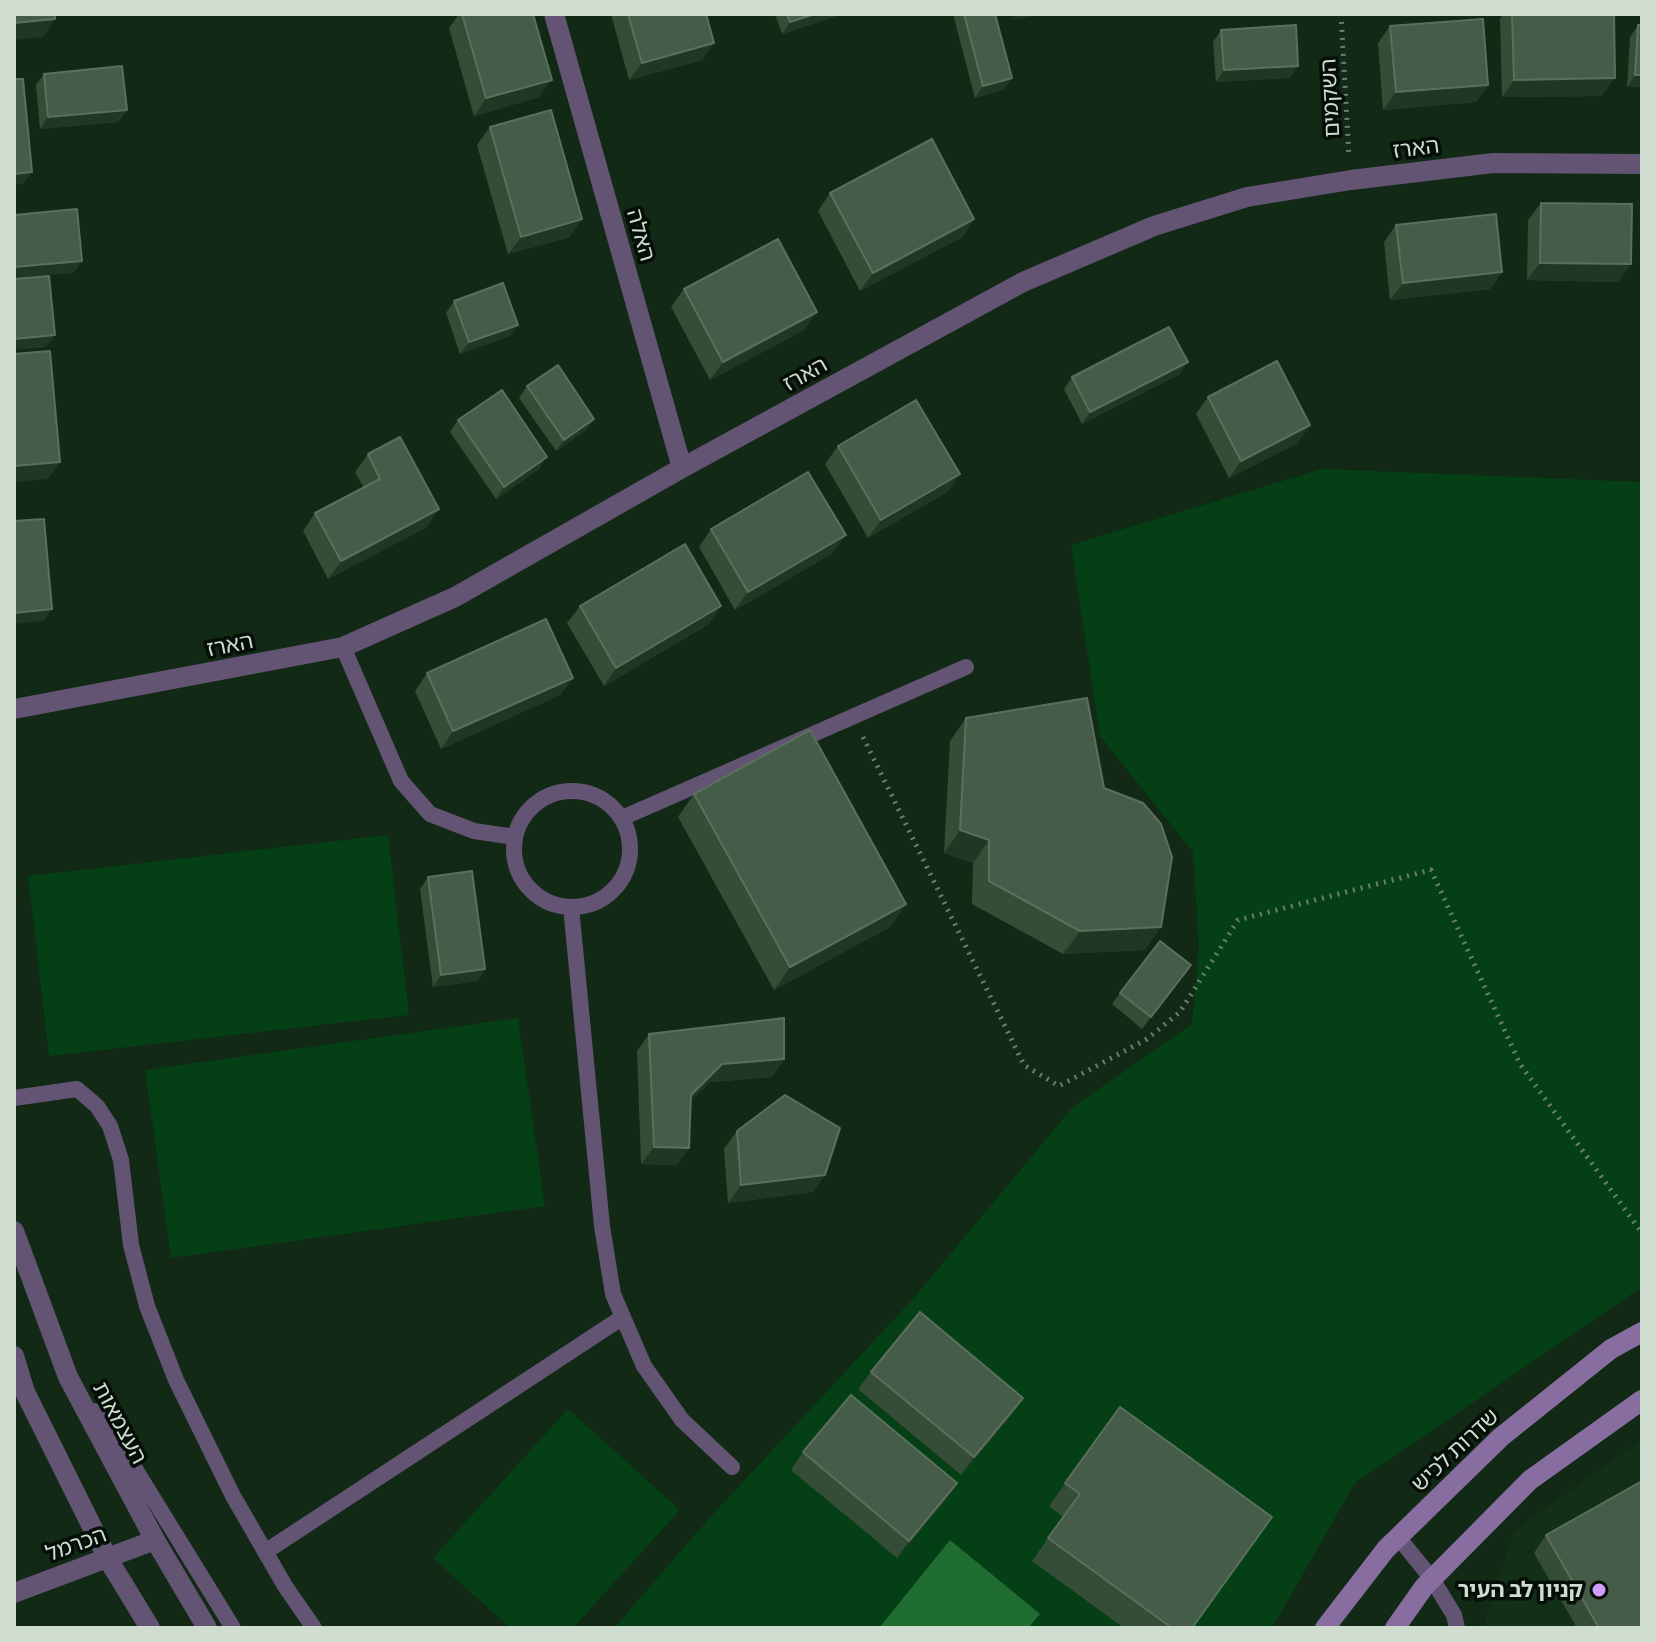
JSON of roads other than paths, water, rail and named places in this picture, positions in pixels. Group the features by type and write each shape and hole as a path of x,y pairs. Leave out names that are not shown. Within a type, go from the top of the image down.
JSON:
{"main road":[{"name":"שדרות לכיש","path":"1325,1628 1398,1537 1501,1437 1611,1349 1642,1332"},
{"path":"1395,1628 1432,1579 1530,1480 1642,1400"}],"street":[{"name":"האלה","path":"554,14 682,468"},
{"name":"הארז","path":"14,709 343,647 455,597 682,468 1023,282 1154,226 1247,197 1351,180 1493,163 1642,164"},
{"name":"העצמאות","path":"14,1231 68,1377 155,1540 207,1628"},
{"path":"14,1356 25,1392 108,1559 150,1628"},
{"name":"הכרמל","path":"14,1593 155,1540"}],"lane":[{"path":"343,647 401,781 430,814 474,831 515,837"},
{"path":"622,818 966,667"},
{"path":"569,790 599,797 622,818 628,832 629,864 613,891 601,900 587,906 554,904 539,897 527,885 516,862 515,837 528,810 554,793 569,790"},
{"path":"571,907 602,1226 613,1294 644,1366 682,1420 732,1467"},
{"path":"14,1098 77,1089 97,1106 110,1126 121,1160 131,1245 147,1306 182,1393 233,1496 314,1628"},
{"path":"265,1552 623,1317"},
{"path":"68,1377 124,1451 233,1628"},
{"path":"1398,1537 1432,1579 1454,1615 1457,1628"}],"place":[{"name":"קניון לב העיר","path":"1599,1590"}]}
